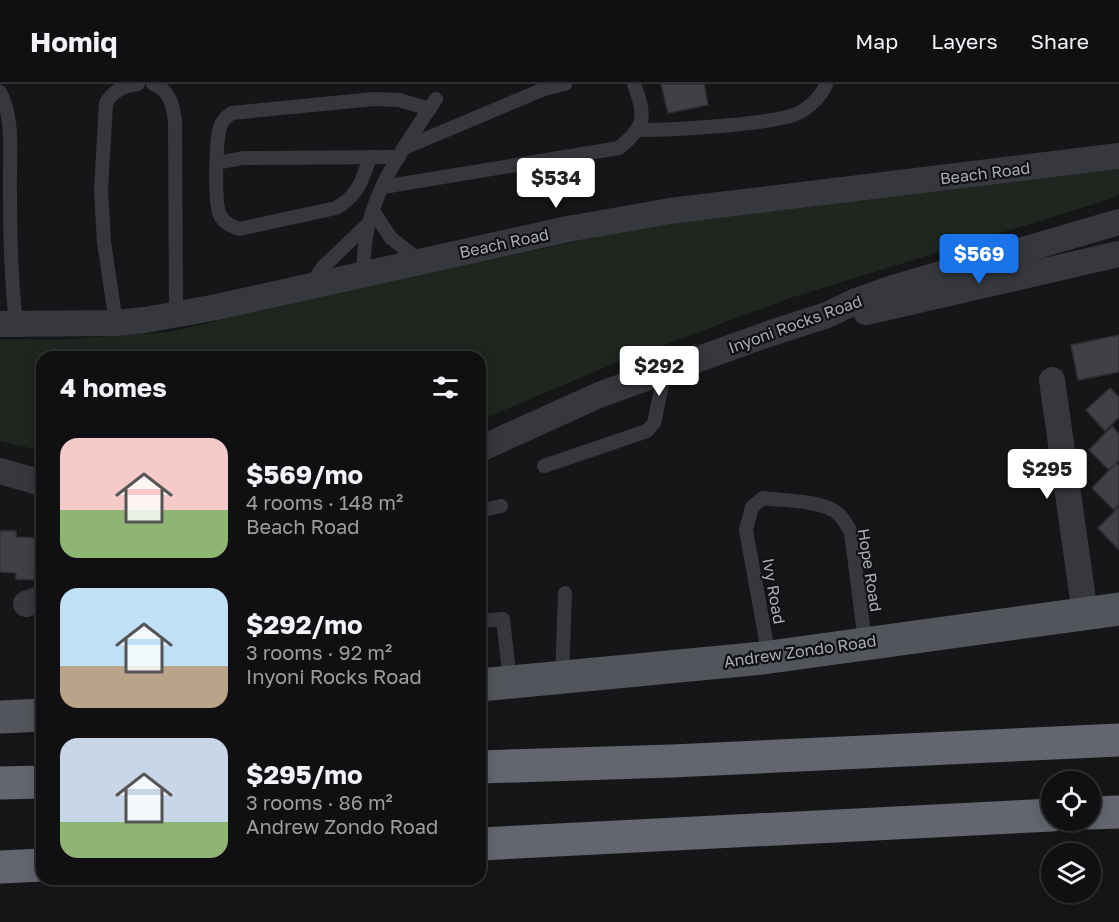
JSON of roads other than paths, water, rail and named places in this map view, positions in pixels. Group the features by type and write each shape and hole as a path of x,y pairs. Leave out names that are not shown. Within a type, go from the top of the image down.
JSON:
{"highway":[{"path":"486,767 672,761 1119,740"},
{"path":"0,783 36,782"},
{"path":"1101,813 1119,812"},
{"path":"486,844 1041,816"},
{"path":"0,867 36,865"}],"main road":[{"name":"Andrew Zondo Road","path":"495,684 769,657 865,642 1119,609"}],"street":[{"name":"Beach Road","path":"8,324 116,323 176,315 567,229 670,211 1119,156"},
{"name":"Inyoni Rocks Road","path":"486,446 600,395 827,315 893,288 1119,222"},
{"path":"827,315 876,311 1119,254"},
{"path":"1052,380 1085,614"},
{"path":"0,471 36,481"}],"lane":[{"path":"116,323 104,242 101,190 106,103 111,94 121,88 138,84"},
{"path":"153,84 167,94 173,105 175,121 176,315"},
{"path":"217,163 243,158 370,157 402,152 544,89 565,84"},
{"path":"383,187 619,148 638,130 643,121 640,101 634,84"},
{"path":"638,130 770,120 802,112 824,91 826,84"},
{"path":"0,92 7,106 8,124 11,281 8,324"},
{"path":"363,274 371,217 383,187 433,104 374,99 232,113 227,116 220,128 217,201 220,215 228,225 239,229 336,208 345,203 361,185 370,157"},
{"path":"371,217 391,238 420,261"},
{"path":"309,286 323,267 371,217"},
{"path":"544,466 647,431 654,423 665,371"},
{"name":"Hope Road","path":"746,530 752,507 763,498 816,506 834,511 844,519 851,532 865,642"},
{"path":"486,510 501,506"},
{"name":"Ivy Road","path":"746,530 769,657"},
{"path":"562,678 565,592"},
{"path":"486,620 503,619 495,684"}]}
